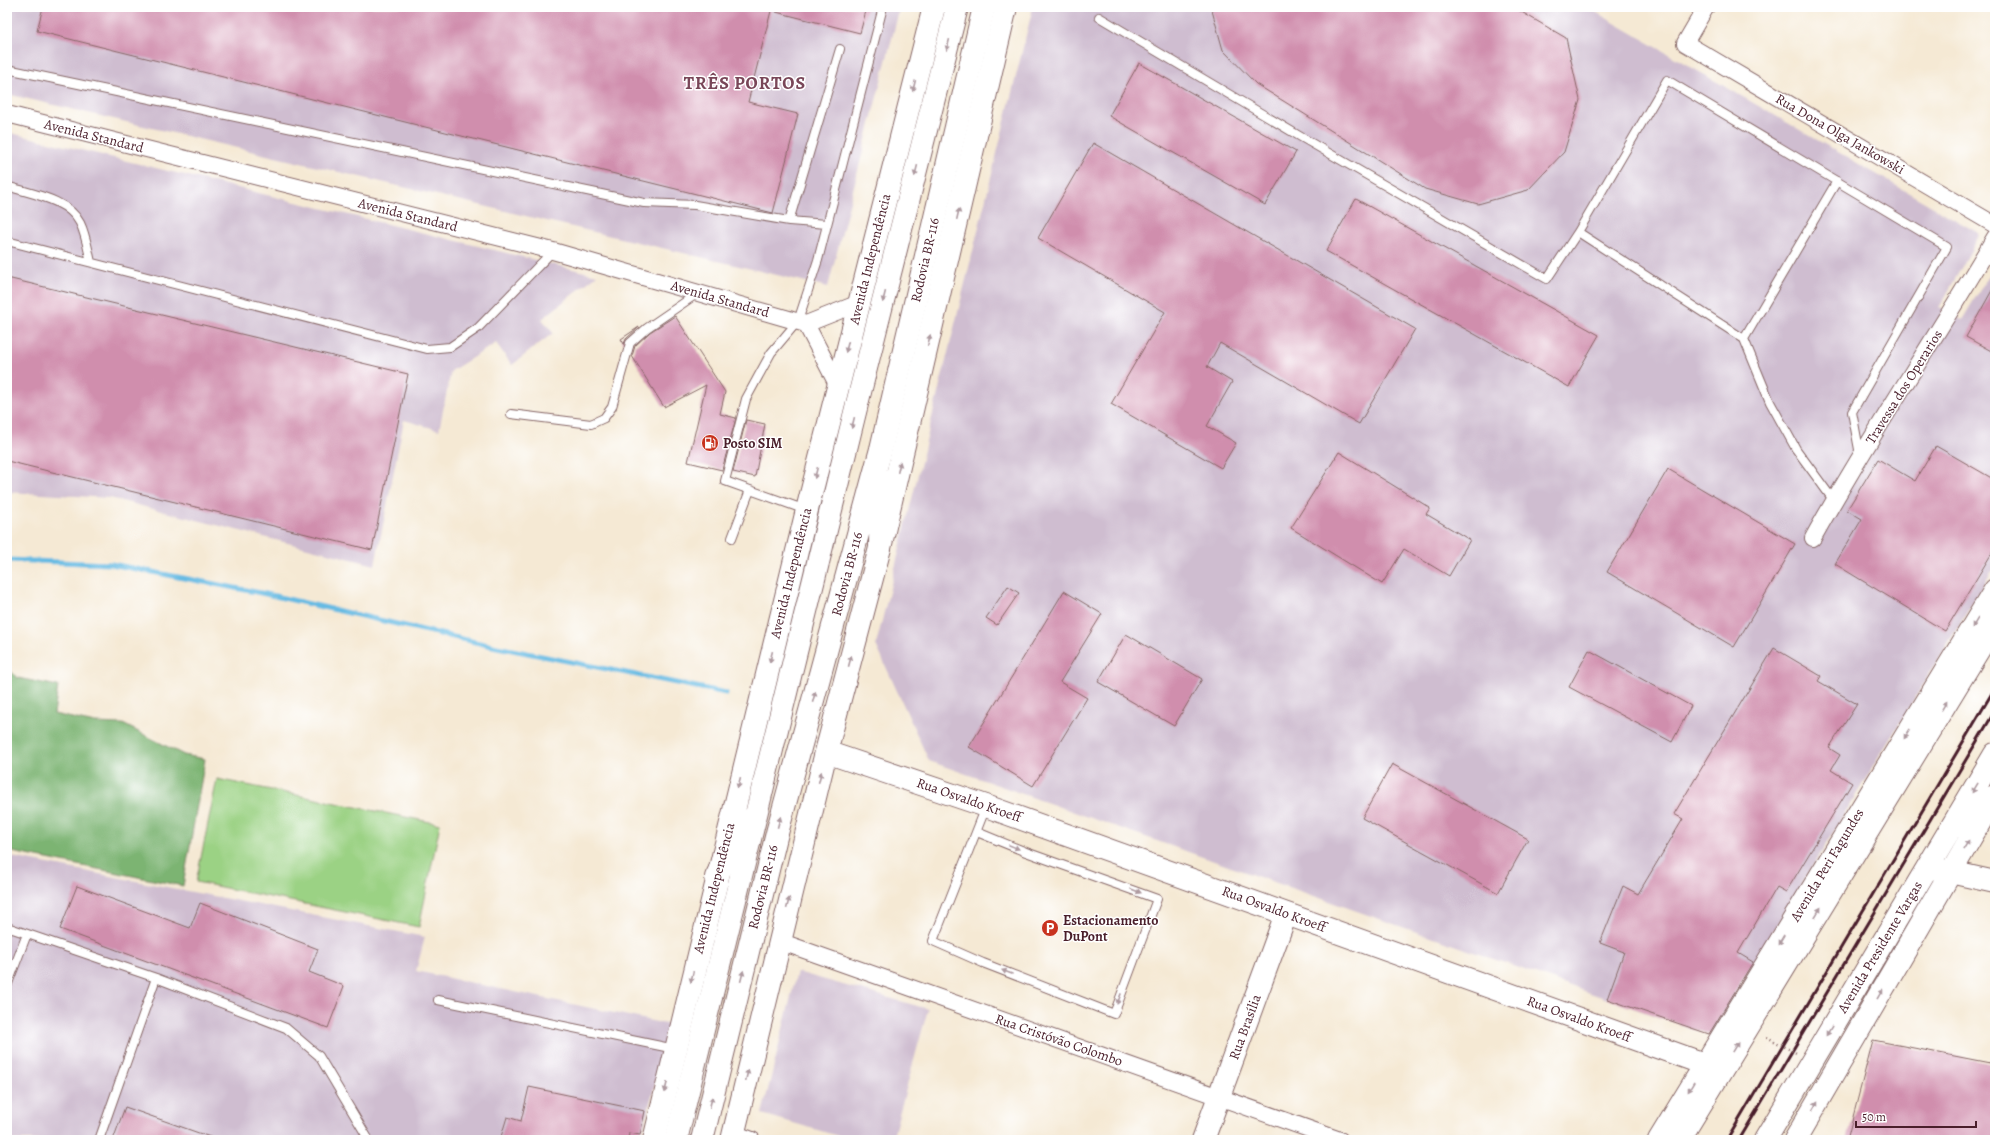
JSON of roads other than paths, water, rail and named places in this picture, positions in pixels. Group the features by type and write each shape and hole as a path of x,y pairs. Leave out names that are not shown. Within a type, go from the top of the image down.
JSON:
{"main road":[{"name":"Avenida Independência","path":"654,1140 716,876 934,7"},
{"name":"Rodovia BR-116","path":"676,1140 958,7"},
{"name":"Rodovia BR-116","path":"702,1140 777,833 881,449 984,7"},
{"name":"Rodovia BR-116","path":"739,1138 779,941 826,752 880,548 1006,7"},
{"path":"880,548 881,449"},
{"name":"Avenida Peri Fagundes","path":"1659,1140 1713,1067 1880,794 1995,590"},
{"name":"Avenida Peri Fagundes","path":"1880,794 1995,623"},
{"name":"Rua Osvaldo Kroeff","path":"826,752 986,806 1713,1067"},
{"name":"Avenida Presidente Vargas","path":"1765,1140 1995,754"},
{"path":"716,876 762,791"},
{"name":"Avenida Presidente Vargas","path":"1795,1140 1995,796"},
{"path":"1928,867 1995,882"},
{"name":"Rua Brasília","path":"1203,1140 1286,914"},
{"name":"Avenida Peri Fagundes","path":"1678,1140 1713,1067"}],"street":[{"name":"Rua Dona Olga Jankowski","path":"1706,7 1685,43 1995,225"},
{"name":"Avenida Standard","path":"7,114 553,251 802,323"},
{"name":"Travessa dos Operarios","path":"1813,538 1860,457 1950,314 1995,237"},
{"path":"838,386 802,323 859,303"},
{"name":"Rua Cristóvão Colombo","path":"779,941 1340,1140"}],"lane":[{"path":"807,510 725,482 746,399 771,353 802,323 883,7"},
{"path":"1100,17 1301,137 1547,279 1578,232 1667,80 1947,247 1852,412 1860,457"},
{"path":"789,221 840,49"},
{"path":"7,69 644,203 695,206 789,221 827,224"},
{"path":"1744,339 1837,181"},
{"path":"7,186 55,202 72,211 80,224 91,262"},
{"path":"1578,232 1744,339 1770,402 1788,436 1834,501"},
{"path":"7,241 427,349 450,346 478,328 553,251"},
{"path":"511,414 591,424 604,418 612,407 630,343 647,328 699,293"},
{"path":"732,538 750,490"},
{"path":"977,832 1026,852 1157,899 1114,1014 983,963 933,941 986,806"},
{"path":"7,927 156,978 286,1028 319,1056 369,1140"},
{"path":"7,986 27,934"},
{"path":"99,1140 156,978"},
{"path":"438,1000 675,1049"}],"waterway":[{"path":"7,560 111,564 266,594 497,647 726,693"}],"railway":[{"path":"1727,1140 1995,688"},
{"path":"1739,1140 1995,711"}],"place":[{"name":"Posto SIM","path":"710,443"},
{"name":"Estacionamento DuPont","path":"1050,928"}],"district":[{"name":"TRÊS PORTOS","path":"745,83"}]}
